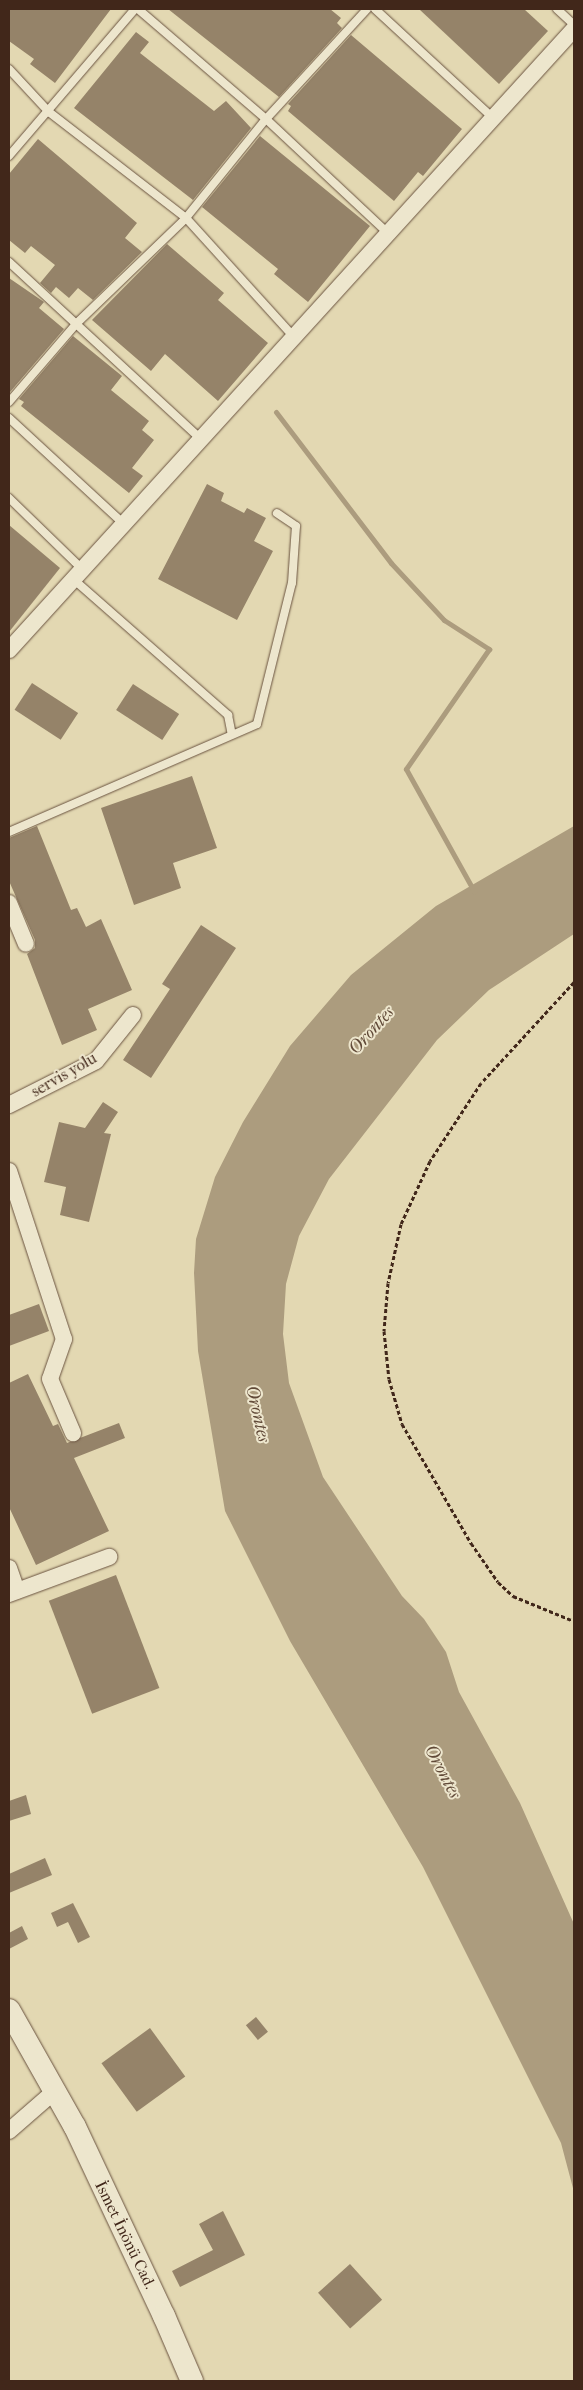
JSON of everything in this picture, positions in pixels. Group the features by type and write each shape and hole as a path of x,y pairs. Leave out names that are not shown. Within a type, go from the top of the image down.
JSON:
{"street":[{"path":"9,650 77,573 124,524 293,336 574,30"},
{"path":"9,903 26,944"},
{"name":"servis yolu","path":"9,1105 96,1061 134,1015"},
{"path":"9,1171 64,1339 50,1379 73,1433"},
{"path":"9,1568 13,1592 109,1556"},
{"name":"İsmet İnönü Cad.","path":"9,2010 56,2090 164,2316 192,2381"},
{"path":"9,2131 56,2090"}],"lane":[{"path":"9,156 49,112 136,9 266,119 388,233"},
{"path":"9,402 77,324 186,218 266,119 367,9"},
{"path":"374,9 494,118"},
{"path":"557,9 574,25"},
{"path":"9,69 49,112 186,218 293,336"},
{"path":"9,262 201,439"},
{"path":"9,418 124,524"},
{"path":"9,498 77,573 228,715 232,735"},
{"path":"9,832 257,724 292,583 296,526 277,513"}],"path":[{"path":"574,982 480,1083 430,1161 401,1224 388,1283 384,1331 389,1379 402,1424 471,1543 498,1582 513,1596 574,1621"}],"water":[{"name":"Orontes","path":"574,826 574,934 489,990 437,1040 329,1179 299,1236 286,1284 283,1334 289,1383 323,1477 402,1596 424,1619 446,1652 459,1692 520,1803 574,1924 574,2192 561,2143 423,1867 290,1641 225,1511 198,1351 194,1273 196,1239 215,1177 243,1122 290,1046 351,975 436,906"}],"building":[{"path":"9,9 111,9 55,83 30,64 34,59 9,41"},
{"path":"168,9 330,9 341,18 337,23 342,28 279,97"},
{"path":"419,9 524,9 548,31 499,84"},
{"path":"136,32 149,42 140,53 214,111 226,101 251,128 193,200 74,108"},
{"path":"351,35 462,129 423,176 418,172 394,201 288,111 291,106 288,104"},
{"path":"260,136 370,226 308,302 274,274 278,269 202,207"},
{"path":"38,139 137,223 125,238 142,252 93,300 78,288 69,298 56,287 51,293 40,283 55,265 31,246 25,253 9,240 9,174"},
{"path":"167,244 224,293 218,300 268,343 218,401 165,354 151,371 92,320"},
{"path":"9,278 44,302 39,308 64,329 10,392"},
{"path":"73,336 122,376 111,390 149,421 142,430 154,440 132,468 143,476 129,493 21,406 24,402 19,399"},
{"path":"207,484 224,493 221,501 244,513 247,508 266,518 254,541 273,551 237,620 158,579"},
{"path":"9,525 60,568 9,632"},
{"path":"32,683 78,713 61,740 15,710"},
{"path":"133,684 179,714 162,740 116,710"},
{"path":"192,776 217,848 173,863 181,888 134,905 101,808"},
{"path":"37,826 71,910 77,908 86,927 101,919 132,990 88,1009 97,1030 62,1045 27,954 35,948 35,940 9,881 9,838"},
{"path":"201,925 236,948 151,1078 123,1060 170,989 162,984"},
{"path":"103,1102 118,1112 104,1133 111,1134 89,1222 60,1215 66,1187 44,1182 59,1122 85,1128"},
{"path":"39,1304 49,1331 9,1346 9,1315"},
{"path":"28,1374 53,1426 58,1424 67,1443 119,1423 125,1438 74,1458 109,1531 36,1565 9,1507 9,1383"},
{"path":"116,1575 159,1688 92,1714 49,1601"},
{"path":"26,1795 31,1814 9,1821 9,1801"},
{"path":"45,1858 52,1875 9,1893 9,1874"},
{"path":"73,1903 90,1937 78,1943 68,1922 57,1927 51,1913"},
{"path":"22,1926 28,1939 9,1949 9,1933"},
{"path":"256,2017 268,2032 258,2040 246,2025"},
{"path":"150,2028 185,2077 137,2112 101,2063"},
{"path":"223,2211 245,2255 180,2287 172,2271 213,2250 199,2224"},
{"path":"350,2264 382,2300 350,2328 318,2293"}],"waterway":[{"path":"276,412 391,563 444,620 489,649 406,769 474,891"}]}
